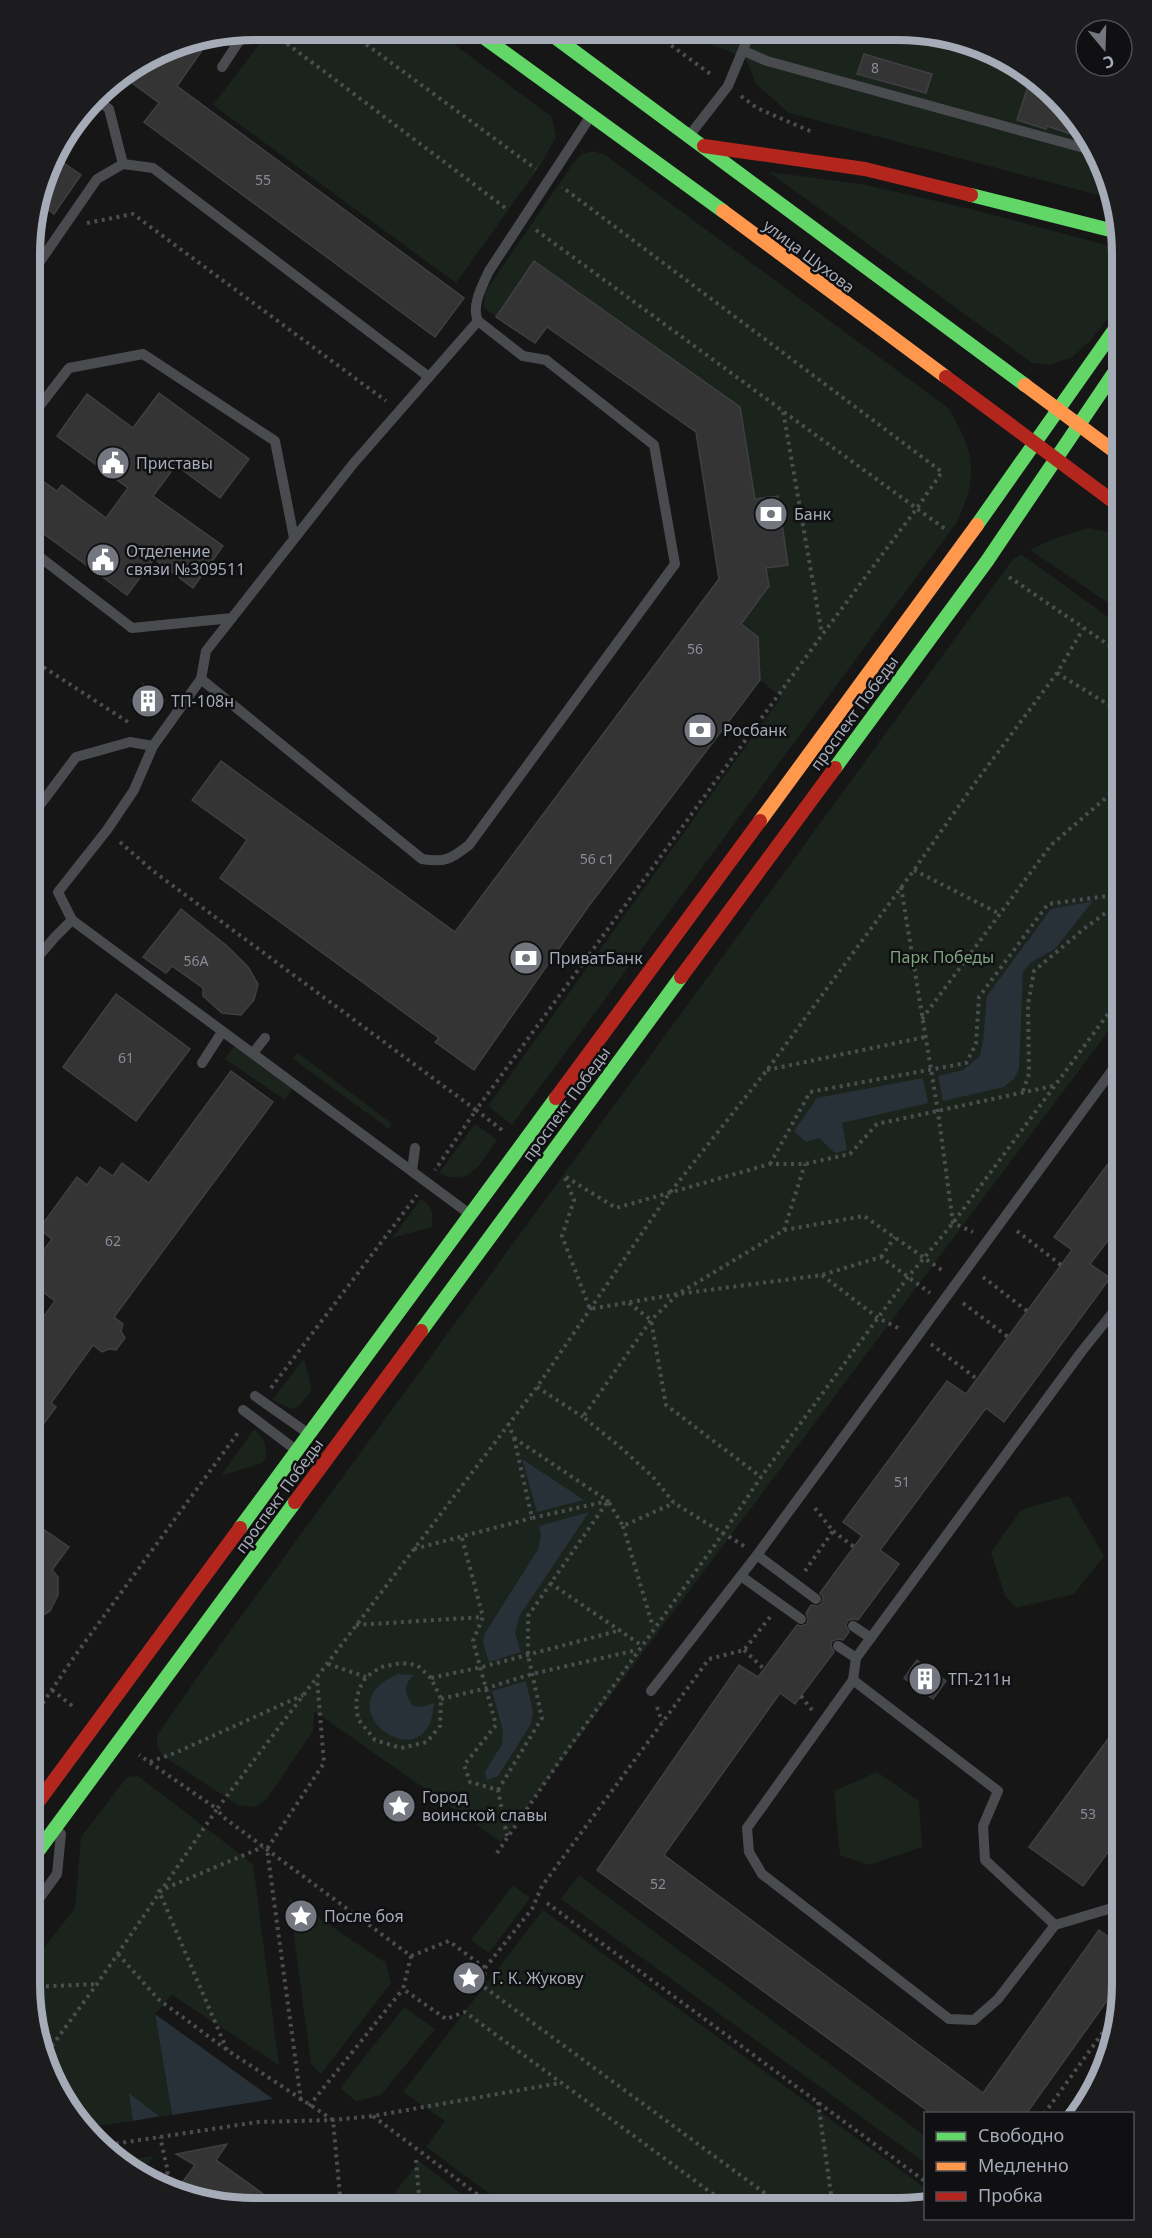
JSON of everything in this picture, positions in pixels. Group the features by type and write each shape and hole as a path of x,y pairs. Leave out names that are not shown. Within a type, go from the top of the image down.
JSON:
{"main road":[{"name":"улица Шухова","path":"489,41 666,163 1112,501"},
{"name":"улица Шухова","path":"558,41 614,87 1112,450"},
{"path":"690,142 866,169 1110,230"},
{"name":"проспект Победы","path":"40,1799 964,544 1112,333"},
{"name":"проспект Победы","path":"40,1848 987,561 1112,376"}],"lane":[{"path":"690,142 728,86 748,40"},
{"path":"222,67 239,41"},
{"path":"744,51 767,61 1083,149"},
{"path":"102,104 109,109 123,164"},
{"path":"201,679 422,859 436,861 452,859 469,845 675,564 654,445 546,360 524,356 478,321 476,315 480,290 489,271 594,111"},
{"path":"40,261 97,179 123,164 153,168 429,377"},
{"path":"471,1215 72,920 58,892 107,831 134,790 155,743 201,679 206,651 353,464 478,321"},
{"path":"40,405 69,368 143,354 275,441 294,538"},
{"path":"40,557 132,628 232,618"},
{"path":"40,806 76,757 130,742 155,743"},
{"path":"40,954 72,920"},
{"path":"202,1063 222,1032"},
{"path":"253,1053 265,1038"},
{"path":"651,1691 757,1555 1112,1071"},
{"path":"412,1171 415,1148"},
{"path":"1112,1314 856,1658 853,1680 747,1828 749,1852 762,1874 949,2019 974,2020 998,2000 1055,1925 1112,1908"},
{"path":"255,1396 309,1434"},
{"path":"243,1410 298,1451"},
{"path":"757,1555 816,1599"},
{"path":"741,1576 801,1619"},
{"path":"853,1626 871,1638"},
{"path":"838,1646 856,1658"},
{"path":"853,1680 998,1791 983,1826 985,1860 1055,1925"},
{"path":"40,1897 57,1874 62,1818"}],"path":[{"path":"664,40 757,108 817,134"},
{"path":"361,41 942,472 476,1110"},
{"path":"63,228 133,214 400,411"},
{"path":"40,337 40,361"},
{"path":"764,398 964,544"},
{"path":"783,411 822,635"},
{"path":"987,561 1112,648"},
{"path":"51,2048 217,1809 537,1387 668,1195 767,1070 914,870 1057,673 1083,629"},
{"path":"40,665 155,743"},
{"path":"1057,673 1112,707"},
{"path":"922,1020 1052,845 1112,793"},
{"path":"107,831 153,871 522,1145"},
{"path":"914,870 999,914"},
{"path":"901,886 938,1112 953,1222"},
{"path":"770,1164 810,1092 966,1063 976,1044 979,997 1048,904 1112,895"},
{"path":"1023,1091 1029,1074 1028,1005 1034,971 1112,908"},
{"path":"497,1853 637,1650 724,1532 760,1477 1112,1008"},
{"path":"767,1070 925,1037"},
{"path":"590,1309 562,1236 574,1200 563,1175 616,1208 770,1164 806,1164 850,1155 877,1124 1053,1086"},
{"path":"784,1230 806,1164"},
{"path":"583,1418 651,1320 678,1294 784,1230 864,1216 923,1258"},
{"path":"1024,1222 1017,1232 1061,1265"},
{"path":"590,1309 678,1294 822,1275 881,1257 895,1237"},
{"path":"881,1257 908,1277"},
{"path":"822,1275 878,1318"},
{"path":"977,1286 984,1277"},
{"path":"958,1312 971,1294"},
{"path":"629,1303 651,1320 666,1405 760,1477"},
{"path":"926,1354 939,1336"},
{"path":"537,1387 619,1446 653,1476 674,1503 724,1532 757,1555"},
{"path":"508,1423 514,1438 532,1518"},
{"path":"514,1438 608,1501 623,1526 653,1628"},
{"path":"414,1549 608,1501"},
{"path":"507,1836 498,1790 542,1718 528,1655 528,1616 608,1501"},
{"path":"623,1526 674,1503"},
{"path":"813,1506 833,1532 854,1547"},
{"path":"796,1584 833,1532"},
{"path":"462,1538 483,1617 473,1641 482,1667 496,1725 464,1765 470,1782 498,1790"},
{"path":"550,1583 641,1645"},
{"path":"771,2198 484,1988 485,1968 532,1909 542,1886 709,1659 744,1650 780,1604"},
{"path":"356,1625 483,1617"},
{"path":"431,1678 482,1667 621,1630"},
{"path":"441,1699 532,1674 637,1650"},
{"path":"744,1650 764,1669"},
{"path":"328,1664 366,1677"},
{"path":"401,1664 417,1665 431,1678 441,1699 440,1726 426,1742 401,1748 375,1740 358,1719 356,1703 359,1689 366,1677 381,1667 401,1664"},
{"path":"159,1891 265,1848 324,1763 317,1677"},
{"path":"303,1695 150,1762 217,1809 223,1817 411,1956"},
{"path":"265,1848 302,2101"},
{"path":"159,1891 227,2050"},
{"path":"548,1903 924,2181"},
{"path":"411,1956 449,1941 485,1968"},
{"path":"118,1954 158,1999 227,2050 333,2120"},
{"path":"309,2106 403,1989 411,1956"},
{"path":"40,1987 97,1984"},
{"path":"403,1989 446,2019 465,2012 718,2198"},
{"path":"1045,2112 1106,2027"},
{"path":"113,2144 258,2122 333,2120 373,2116 561,2083"},
{"path":"818,2102 832,2198"},
{"path":"373,2116 482,2198"},
{"path":"333,2120 340,2198"},
{"path":"160,2137 168,2172 164,2177"},
{"path":"416,2160 419,2198"}],"green space":[{"path":"697,40 897,40 925,42 979,57 1004,69 1028,85 1058,113 1083,148 1103,196 789,113 756,84 747,61 729,51"},
{"path":"262,41 449,41 552,117 556,137 541,164 456,283 213,105"},
{"path":"593,151 605,155 948,408 969,451 971,476 969,490 957,522 512,1125 488,1106 781,697 760,680 758,637 741,624 769,586 766,568 788,565 778,496 755,499 740,407 534,261 496,317 484,307 485,292 574,162 582,154"},
{"path":"769,172 862,184 975,210 1111,246 1112,313 1089,342 1072,357 1050,365 1032,363"},
{"path":"1089,528 1112,533 1112,605 1030,550 1055,538"},
{"name":"Парк Победы","path":"1021,554 1112,620 1112,1026 501,1842 314,1711 313,1731 266,1800 254,1807 238,1805 163,1756 157,1746 157,1735 220,1645 1013,559"},
{"path":"234,1046 292,1089 285,1100 225,1059"},
{"path":"298,1053 391,1123 389,1129 293,1059"},
{"path":"475,1124 497,1140 486,1157 474,1171 459,1178 439,1173"},
{"path":"421,1199 432,1211 432,1227 392,1238"},
{"path":"304,1359 312,1390 299,1406 291,1409 272,1400"},
{"path":"254,1429 264,1440 267,1457 262,1463 221,1476"},
{"path":"1069,1496 1104,1556 1074,1594 1016,1608 1005,1596 991,1552 1021,1510"},
{"path":"877,1772 919,1801 922,1847 868,1865 840,1855 834,1791"},
{"path":"138,1776 253,1864 279,2065 172,1995 155,2014 172,2115 95,2126 69,2090 52,2052 42,2011 40,1953 75,1908 81,1837 127,1777"},
{"path":"579,1875 924,2135 924,2162 561,1899"},
{"path":"513,1885 530,1898 489,1953 471,1940"},
{"path":"289,1898 386,1963 391,1983 321,2074 311,2064"},
{"path":"543,1910 924,2187 924,2196 897,2198 496,2198 426,2147 445,2121 403,2092"},
{"path":"404,2007 435,2029 381,2095 356,2101 340,2088"},
{"path":"154,2156 145,2167 133,2159"},
{"path":"419,2161 466,2198 391,2198"}],"shaded area":[{"path":"1093,901 1055,949 1033,961 1023,971 1019,1069 1014,1079 1004,1087 943,1101 938,1076 963,1070 980,1056 987,996 1051,909"},
{"path":"923,1078 928,1103 842,1123 847,1150 835,1153 819,1138 806,1142 794,1131 817,1098"},
{"path":"522,1459 584,1500 537,1512"},
{"path":"589,1512 520,1615 515,1633 521,1652 489,1662 483,1643 484,1635 538,1549 541,1536 539,1526"},
{"path":"398,1674 414,1675 406,1686 408,1698 413,1706 422,1707 434,1703 428,1727 416,1738 400,1739 385,1732 374,1720 370,1704 377,1688"},
{"path":"526,1681 533,1712 531,1724 498,1776 487,1780 485,1772 502,1744 503,1731 492,1691"},
{"path":"155,2014 273,2099 172,2115"},
{"path":"129,2093 159,2116 133,2121"}],"building":[{"path":"205,47 177,86 464,298 435,337 144,122 159,103 130,81 173,57"},
{"path":"864,54 932,74 926,93 857,74"},
{"path":"1028,86 1049,103 1074,135 1047,126 1046,129 1017,120"},
{"path":"62,162 81,175 54,214 46,208"},
{"path":"534,261 740,407 755,499 778,496 788,565 766,568 769,586 741,624 758,637 760,680 588,907 474,1070 435,1042 439,1038 220,878 247,840 192,800 221,761 455,932 719,579 696,432 547,327 535,343 496,317"},
{"path":"159,393 249,459 220,498 176,465 153,496 223,546 193,588 154,559 127,595 40,531 40,488 44,482 57,491 62,485 106,518 128,488 57,436 87,394 133,428"},
{"name":"ТП-108н","path":"143,684 165,700 153,717 131,701"},
{"path":"181,909 227,946 248,967 258,984 254,1000 241,1015 222,1013 203,996 203,988 172,966 166,973 143,957"},
{"path":"116,994 190,1049 136,1121 63,1067"},
{"path":"231,1071 273,1102 114,1317 123,1324 121,1331 125,1338 116,1350 109,1349 102,1352 93,1345 51,1403 56,1407 40,1429 40,1322 55,1301 40,1290 40,1255 52,1239 40,1228 77,1177 87,1185 100,1167 113,1176 122,1163 149,1183"},
{"path":"1112,1159 1112,1235 1090,1264 1110,1278 1004,1422 986,1408 880,1550 899,1564 892,1574 858,1620 847,1621 846,1626 849,1632 843,1640 832,1641 831,1646 834,1652 795,1704 780,1693 664,1855 983,2093 1099,1930 1112,1940 1111,1995 1027,2112 929,2112 597,1870 739,1665 758,1677 797,1625 807,1624 806,1613 811,1605 818,1606 822,1603 823,1597 820,1593 862,1536 843,1522 947,1381 966,1394 1072,1250 1054,1237"},
{"path":"40,1527 69,1547 52,1570 58,1577 58,1595 50,1611 40,1617"},
{"name":"ТП-211н","path":"917,1660 946,1681 933,1699 904,1678"},
{"path":"1108,1739 1112,1742 1112,1847 1083,1886 1029,1847"},
{"path":"227,2144 216,2160 269,2198 227,2196 181,2184 195,2165 176,2154"}],"traffic: fast":[{"path":"488,41 723,211"},
{"path":"560,41 1025,385"},
{"path":"971,195 1110,230"},
{"path":"977,525 1112,333"},
{"path":"835,768 987,561 1112,376"},
{"path":"421,1331 681,977"},
{"path":"240,1528 556,1098"},
{"path":"40,1848 295,1502"}],"traffic: slow":[{"path":"723,211 946,377"},
{"path":"1025,385 1112,450"},
{"path":"760,821 977,525"}],"traffic: jam":[{"path":"704,146 865,169 971,195"},
{"path":"946,377 1112,501"},
{"path":"681,977 835,768"},
{"path":"556,1098 760,821"},
{"path":"295,1502 421,1331"},
{"path":"40,1799 240,1528"}],"place":[{"name":"Приставы","path":"113,463"},
{"name":"Банк","path":"771,514"},
{"name":"Отделение связи №309511","path":"103,560"},
{"name":"ТП-108н","path":"148,701"},
{"name":"Росбанк","path":"700,730"},
{"name":"ПриватБанк","path":"526,958"},
{"name":"ТП-211н","path":"925,1679"},
{"name":"Город воинской славы","path":"399,1806"},
{"name":"После боя","path":"301,1916"},
{"name":"Г. К. Жукову","path":"469,1978"}]}
